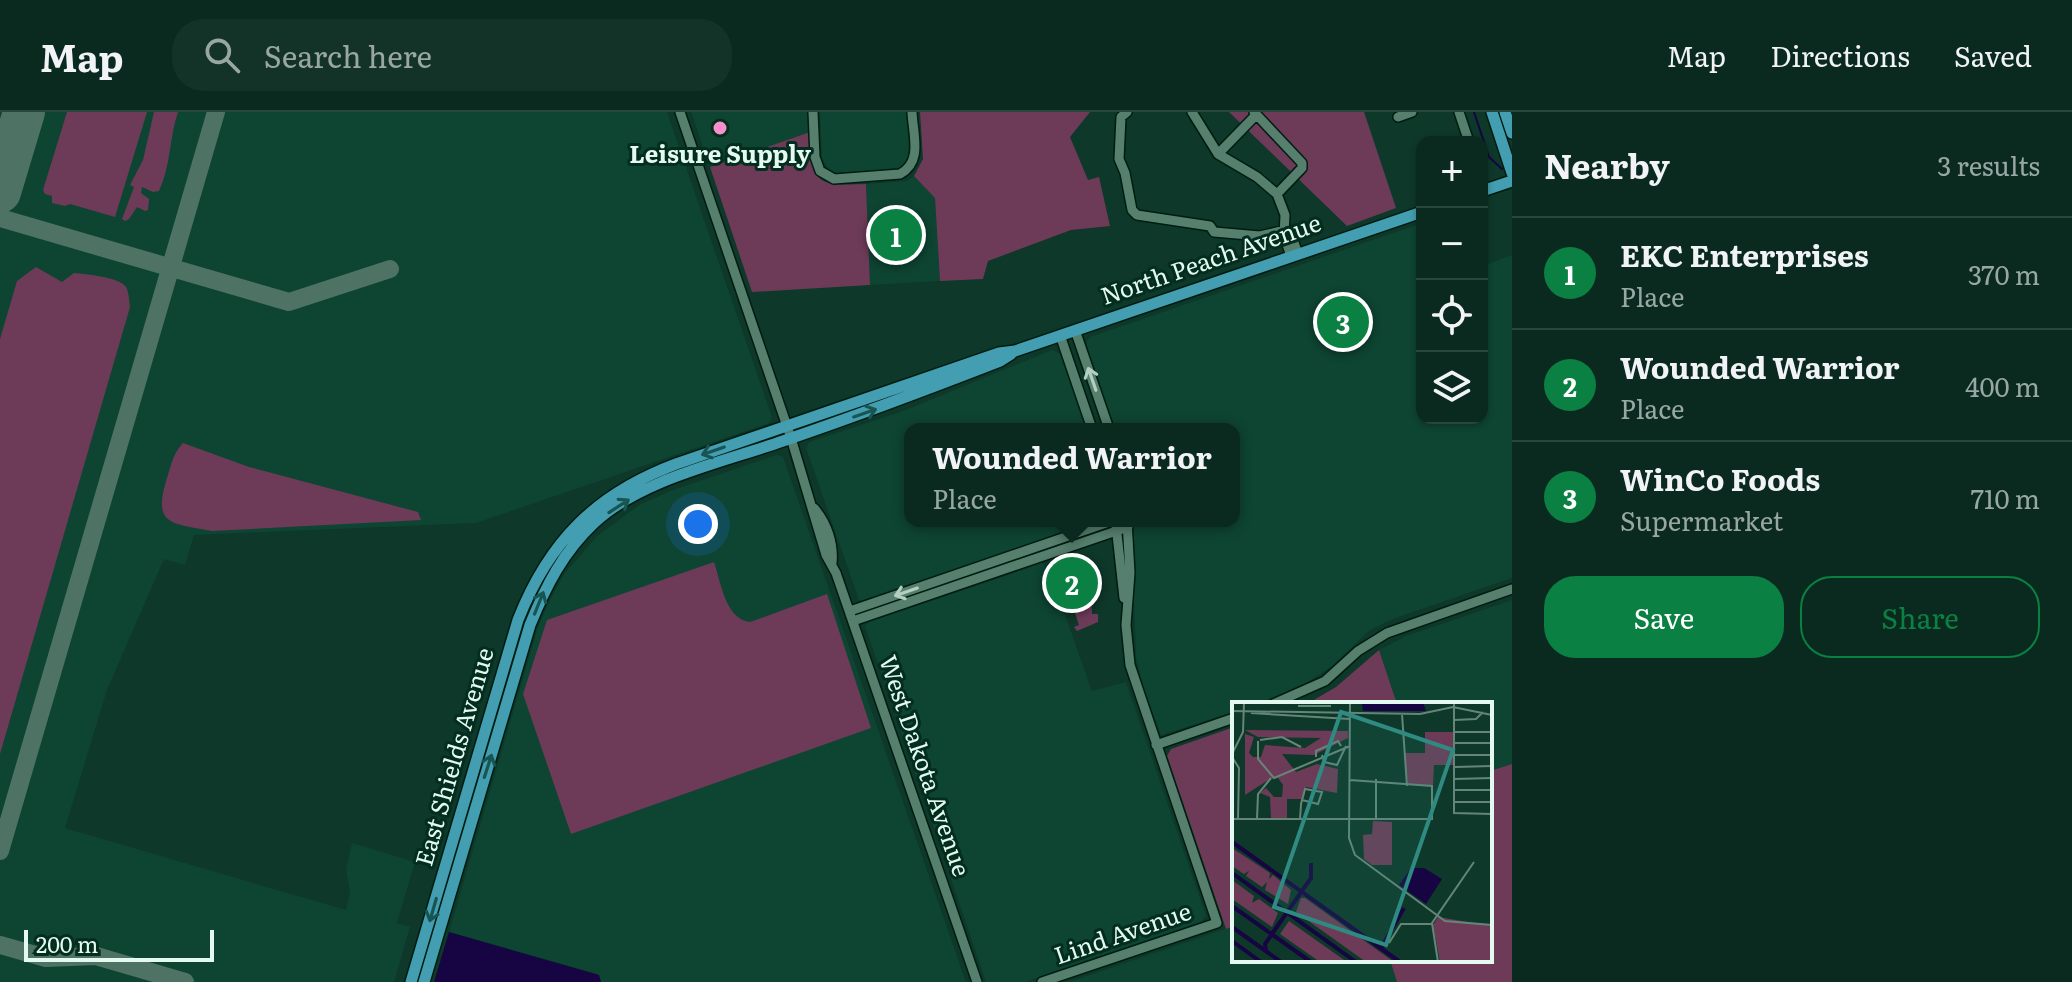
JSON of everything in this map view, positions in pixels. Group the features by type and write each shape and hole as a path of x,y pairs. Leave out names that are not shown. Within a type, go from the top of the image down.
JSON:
{"main road":[{"path":"1492,112 1512,173"},
{"path":"1505,112 1512,133"},
{"path":"1488,186 1512,181"},
{"name":"North Peach Avenue","path":"558,554 588,514 632,482 999,353 1015,351 1416,214"},
{"name":"North Peach Avenue","path":"558,554 596,521 655,485 943,384 1000,361 1015,351"},
{"name":"East Shields Avenue","path":"411,982 510,647 532,585 558,554"},
{"name":"East Shields Avenue","path":"424,982 523,650 558,554"},
{"path":"510,647 523,650"}],"street":[{"name":"West Dakota Avenue","path":"680,112 814,508 822,517 833,550 832,563 977,982"},
{"path":"813,112 815,157 820,171 834,179 900,174 909,170 915,162 912,112"},
{"path":"1127,112 1121,117 1119,159 1132,210 1137,215 1210,226 1214,232 1260,236 1285,230 1291,234 1294,255"},
{"path":"1192,112 1218,154 1257,177 1277,194 1285,215 1285,230"},
{"path":"1398,117 1412,112"},
{"path":"1459,112 1467,136"},
{"path":"1218,154 1255,113 1302,163 1302,168 1277,194"},
{"path":"1075,330 1107,423"},
{"path":"1060,335 1090,423"},
{"path":"850,611 1106,527"},
{"path":"853,621 1107,527"},
{"path":"1115,527 1130,665 1156,745 1232,719"},
{"path":"1127,617 1130,573 1128,527"},
{"path":"1278,702 1325,681 1358,651 1387,633 1512,589"},
{"name":"Lind Avenue","path":"1042,982 1217,923 1156,745"}],"shaded area":[{"path":"0,112 667,112 772,417 769,423 476,523 194,535 185,565 164,559 107,690 65,828 346,910 350,893 346,869 352,843 415,862 397,923 410,927 394,982 0,982"},
{"path":"67,112 147,112 115,217 70,204 52,203 52,196 43,190"},
{"path":"154,112 178,112 166,171 159,191 142,187 141,193 149,199 148,210 137,207 125,221 122,219 134,187 130,185 143,160"},
{"path":"691,112 809,112 810,132 710,167"},
{"path":"820,112 908,112 909,158 902,169 896,171 836,173 829,170 822,159"},
{"path":"920,112 1090,112 1070,137 1088,180 1099,177 1110,226 1071,230 988,261 983,279 940,281 935,198 914,176 923,159"},
{"path":"1229,112 1364,112 1396,208 1347,226"},
{"path":"810,132 812,162 820,178 836,184 866,184 870,285 752,292 710,167"},
{"path":"914,176 935,197 940,281 870,285 866,184 906,181"},
{"path":"1416,225 1416,424 1488,424 1488,264 1512,255 1512,578 1393,619 1370,630 1332,666 1284,695 1264,702 1232,702 1232,713 1161,735 1143,687 1136,657 1131,527 1240,527 1240,423 1112,423 1087,341 1090,337"},
{"path":"36,267 62,282 74,273 117,281 126,287 130,307 0,754 0,339 17,281"},
{"path":"1052,350 1060,354 1085,423 904,423 904,527 1080,527 864,601 859,600 806,448 809,442 903,411"},
{"path":"183,443 249,467 418,512 421,520 212,531 176,523 168,520 162,505 173,460"},
{"path":"777,455 783,457 966,982 601,982 598,974 449,932 538,627 565,573 597,536 639,505 670,491"},
{"path":"714,562 729,607 750,622 827,594 871,728 571,834 523,694 547,620"},
{"path":"1043,563 1056,589 1092,691 1126,682 1206,916 1201,922 1025,982 986,982 865,626 870,621"},
{"path":"1094,566 1096,571 1091,571 1092,614 1098,614 1098,622 1077,631 1074,627 1079,625 1065,584 1059,585 1056,579 1059,577 1062,583 1088,573 1087,568"},
{"path":"1512,600 1512,764 1492,770 1492,702 1396,702 1379,650 1406,636"},
{"path":"1379,650 1396,702 1310,702 1336,687"},
{"path":"1232,728 1232,927 1226,929 1167,756 1171,749"},
{"path":"1512,764 1512,982 1397,982 1391,962 1492,962 1492,770"},
{"path":"1232,927 1232,962 1391,962 1397,982 1069,982"},
{"path":"449,932 599,975 601,982 434,982"}],"waterway":[{"path":"1474,112 1489,157 1502,169"}],"taxiway":[{"path":"0,851 216,112"},
{"path":"0,218 289,302 390,269"},
{"path":"0,945 46,958 96,956 185,982"}],"runway":[{"path":"0,192 24,112"}],"place":[{"name":"Leisure Supply","path":"720,128"},
{"name":"EKC Enterprises","path":"896,235"},
{"name":"WinCo Foods","path":"1343,322"},
{"name":"Wounded Warrior","path":"1072,583"}]}
